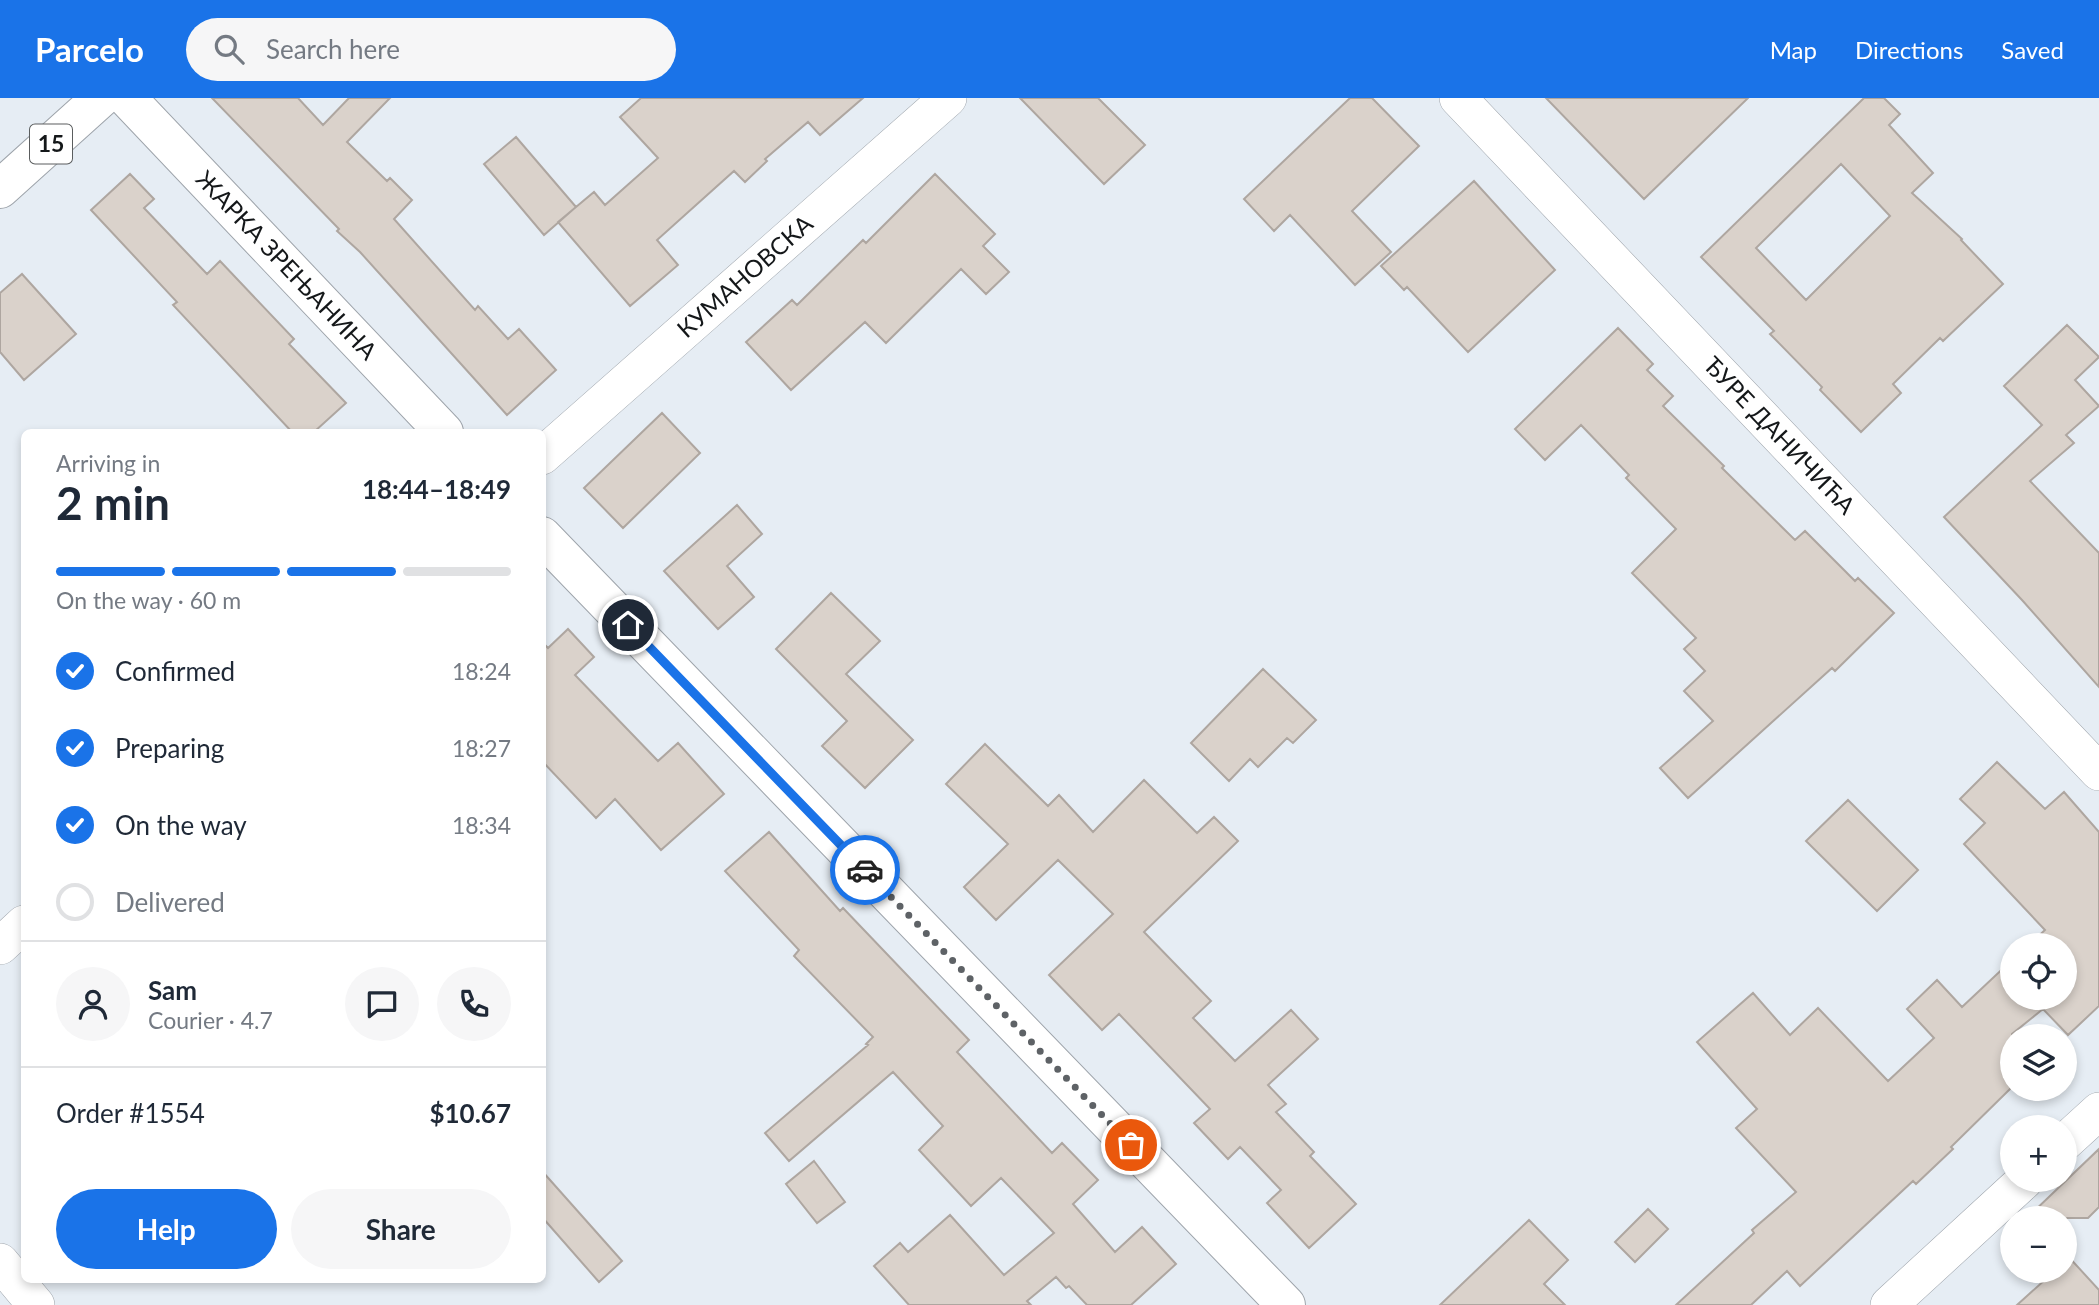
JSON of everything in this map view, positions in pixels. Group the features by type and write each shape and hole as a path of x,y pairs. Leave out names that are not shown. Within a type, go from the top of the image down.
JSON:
{"street":[{"name":"15","path":"0,189 101,98"},
{"name":"ЖАРКА ЗРЕЊАНИНА","path":"127,98 440,429"},
{"name":"КУМАНОВСКА","path":"546,452 948,98"},
{"name":"ЂУРЕ ДАНИЧИЋА","path":"1458,98 2099,772"},
{"path":"546,540 1286,1305"},
{"path":"0,946 21,927"},
{"path":"2077,1131 2099,1111"},
{"path":"1889,1305 2012,1192"},
{"path":"0,1262 36,1305"}],"building":[{"path":"212,98 298,98 323,125 349,98 390,98 347,142 387,181 390,178 412,200 394,219 475,310 478,306 508,339 519,329 556,370 507,415 360,252 337,231 339,229"},
{"path":"641,98 863,98 820,135 808,122 765,159 767,161 745,182 734,171 657,240 678,265 630,306 558,222 594,192 605,205 658,158 620,117"},
{"path":"1020,98 1098,98 1145,145 1104,184"},
{"path":"1350,98 1372,98 1419,146 1352,211 1391,252 1355,285 1290,215 1274,231 1244,199"},
{"path":"1546,98 1748,98 1644,199"},
{"path":"1864,98 1884,98 1900,114 1889,125 1933,173 1912,193 1962,239 2003,284 1943,341 1940,338 1893,384 1901,393 1861,432 1770,334 1774,331 1701,257","holes":["1841,164 1890,216 1806,300 1756,248"]},
{"path":"516,137 576,207 544,235 484,164"},
{"path":"130,174 154,199 144,208 207,274 220,261 294,339 289,344 346,403 317,429 289,429 173,305 177,302 91,210"},
{"path":"935,174 995,234 983,246 1009,272 986,294 961,269 886,343 865,322 791,390 746,342 792,300 797,305 863,240 866,243"},
{"path":"1474,181 1555,270 1468,352 1407,287 1404,290 1381,266"},
{"path":"22,274 76,334 24,380 0,352 0,293"},
{"path":"2067,325 2099,357 2075,380 2099,406 2066,435 2074,443 2030,481 2099,553 2099,687 1944,517 2042,425 2004,386"},
{"path":"1618,328 1653,364 1647,370 1673,396 1663,406 1724,466 1722,468 1795,540 1805,531 1855,581 1858,578 1894,613 1835,671 1832,668 1688,798 1660,768 1713,721 1684,691 1705,671 1684,649 1696,638 1632,573 1676,529 1626,478 1629,475 1581,425 1545,460 1515,429"},
{"path":"662,413 700,453 623,528 584,488"},
{"path":"737,505 762,534 727,566 754,597 718,629 664,571"},
{"path":"831,593 880,641 846,674 913,740 865,788 822,746 847,721 776,649"},
{"path":"568,629 594,657 575,675 658,761 678,743 724,794 661,850 615,799 596,818 546,765 546,646 548,648"},
{"path":"1263,669 1316,720 1293,743 1287,738 1258,767 1250,759 1229,781 1191,743"},
{"path":"985,744 1048,806 1059,795 1093,832 1144,780 1197,833 1214,817 1238,841 1144,932 1211,1001 1193,1018 1235,1061 1291,1010 1318,1039 1268,1085 1286,1104 1276,1112 1314,1152 1310,1156 1356,1204 1309,1248 1267,1203 1281,1190 1240,1147 1228,1159 1194,1123 1210,1109 1119,1014 1102,1030 1049,975 1113,914 1058,860 996,920 964,887 1008,844 946,784"},
{"path":"1997,762 2045,809 2064,792 2099,832 2099,1006 2077,1027 2077,1024 2057,1024 2044,1010 2077,1010 2077,933 2042,933 2045,930 1964,844 1985,823 1960,799"},
{"path":"1848,800 1918,870 1877,911 1806,841"},
{"path":"769,832 840,911 843,908 969,1040 957,1052 1052,1153 1062,1143 1098,1180 1073,1204 1115,1252 1142,1227 1176,1264 1131,1305 1087,1305 1056,1277 1027,1301 1031,1305 909,1305 874,1266 900,1243 908,1252 950,1215 1004,1275 1054,1233 1001,1178 971,1206 919,1150 943,1126 893,1072 789,1161 765,1133 868,1045 866,1044 873,1037 794,956 799,950 725,871"},
{"path":"2000,971 2000,1010 2042,1010 2024,1024 2000,1024 2000,1099 1951,1147 1953,1149 1916,1184 1913,1181 1800,1286 1787,1271 1751,1305 1676,1305 1754,1233 1752,1230 1796,1192 1736,1128 1757,1109 1697,1042 1753,993 1790,1035 1818,1008 1888,1081 1934,1038 1907,1009 1937,980 1962,1007"},
{"path":"2099,1149 2099,1207 2088,1218 2077,1218 2077,1206 2040,1206 2054,1192 2077,1192 2077,1170"},
{"path":"814,1161 845,1202 817,1223 786,1184"},
{"path":"546,1176 622,1261 599,1282 546,1222"},
{"path":"1648,1209 1668,1229 1635,1262 1615,1242"},
{"path":"1529,1220 1568,1260 1544,1284 1565,1305 1440,1305"},
{"path":"2077,1266 2099,1290 2099,1305 2017,1305 2041,1283 2077,1283"}],"way so far":[{"path":"865,870 1131,1145"}],"route":[{"path":"628,625 865,870"}]}
